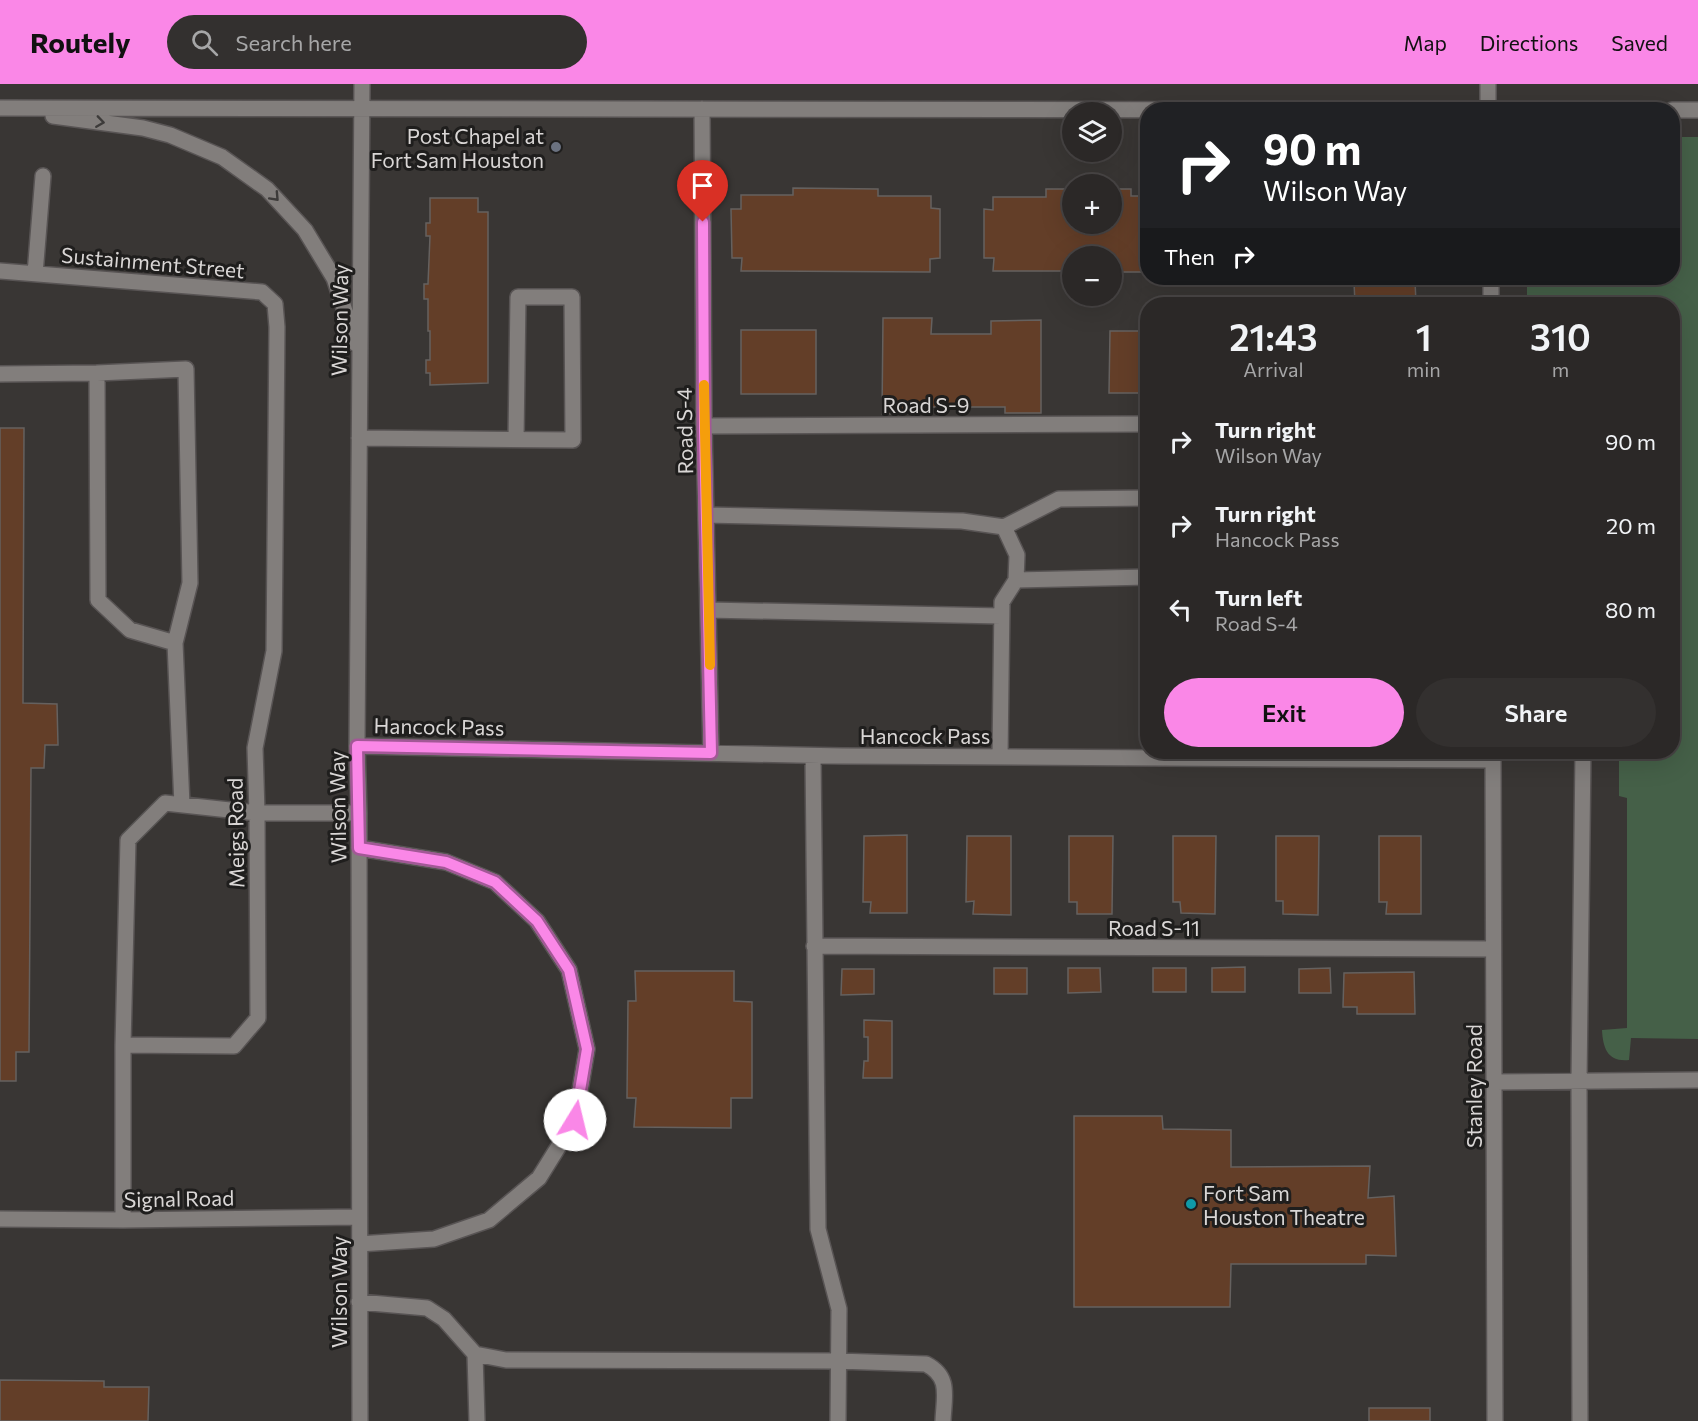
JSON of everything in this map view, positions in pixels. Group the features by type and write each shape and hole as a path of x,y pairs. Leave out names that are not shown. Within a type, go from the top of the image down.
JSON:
{"street":[{"name":"Wilson Way","path":"360,1421 357,746 362,84"},
{"path":"1488,84 1488,102"},
{"path":"0,108 1140,109"},
{"path":"0,108 143,129 170,135 222,157 267,189 305,230 334,278 360,357"},
{"name":"Road S-4","path":"702,108 704,426 711,753"},
{"path":"1680,110 1698,110"},
{"path":"35,274 43,176"},
{"name":"Sustainment Street","path":"0,271 262,292 275,304 278,327"},
{"path":"359,438 573,440 572,297 518,297 516,439"},
{"name":"Meigs Road","path":"123,1045 234,1046 258,1018 255,748 274,651 278,327"},
{"path":"0,374 186,369 190,583 175,644 182,805"},
{"path":"97,373 98,600 130,630 175,644"},
{"name":"Road S-9","path":"704,426 1140,424"},
{"path":"706,515 962,521 1004,527 1059,499 1140,498"},
{"path":"1000,757 1002,602 1016,580 1017,555 1004,527"},
{"path":"1016,580 1140,577"},
{"path":"708,610 1001,616"},
{"name":"Hancock Pass","path":"357,746 813,756 1140,757"},
{"path":"813,756 818,1229 838,1309 838,1421"},
{"name":"Stanley Road","path":"1493,759 1495,1421"},
{"path":"1580,1421 1579,1081 1583,759"},
{"path":"123,1220 123,1045 128,840 165,803 257,813 359,813"},
{"path":"359,848 446,862 495,882 537,921 569,970 587,1049 575,1120 539,1178 489,1220 434,1239 359,1244"},
{"name":"Road S-11","path":"814,946 1493,949"},
{"path":"1494,1082 1698,1080"},
{"name":"Signal Road","path":"0,1219 359,1217"},
{"path":"359,1302 427,1308 444,1319 475,1354 506,1360 838,1361 926,1364 938,1370 944,1382 943,1421"},
{"path":"475,1354 477,1421"}],"green space":[{"path":"1680,137 1698,137 1698,1039 1631,1038 1629,1060 1616,1059 1608,1053 1602,1030 1627,1028 1627,798 1619,796 1619,759 1680,759 1680,297 1527,297 1527,285 1680,285"}],"building":[{"path":"793,188 878,189 878,196 931,196 931,208 940,209 940,258 930,259 930,272 741,271 742,258 732,258 731,209 741,209 741,195 793,195"},
{"path":"1046,189 1062,189 1062,234 1122,234 1122,189 1131,189 1131,196 1140,196 1140,272 1122,272 1122,246 1062,246 1062,271 993,271 994,258 984,258 984,209 993,210 993,197 1046,197"},
{"path":"430,198 478,198 478,212 488,212 488,383 430,385 430,373 426,373 426,360 430,360 430,331 428,331 428,299 424,299 424,284 428,284 430,236 426,236 426,223 430,223"},
{"path":"1354,285 1415,285 1416,297 1355,297"},
{"path":"883,318 932,318 931,334 991,334 991,321 1041,320 1041,413 1005,413 1005,407 919,407 919,413 882,414"},
{"path":"741,330 816,330 816,394 741,394"},
{"path":"1110,331 1140,331 1140,393 1109,393"},
{"path":"0,428 24,428 23,703 57,704 58,745 45,745 44,768 31,768 29,1052 16,1052 16,1081 0,1081"},
{"path":"907,835 907,913 870,913 871,902 863,902 864,836"},
{"path":"967,836 1011,836 1011,915 973,914 974,901 966,902"},
{"path":"1069,836 1113,836 1112,914 1077,914 1077,902 1069,902"},
{"path":"1173,836 1216,836 1215,914 1181,913 1180,902 1173,902"},
{"path":"1276,836 1319,836 1318,915 1283,914 1283,901 1276,901"},
{"path":"1379,836 1421,836 1421,914 1386,914 1387,902 1379,902"},
{"path":"1245,967 1245,992 1212,992 1212,968"},
{"path":"994,968 1027,968 1027,994 994,994"},
{"path":"1068,968 1100,968 1101,992 1068,993"},
{"path":"1153,968 1186,968 1186,992 1153,992"},
{"path":"1330,968 1331,993 1299,993 1299,969"},
{"path":"842,969 874,969 874,994 841,995"},
{"path":"635,971 734,971 734,1001 752,1002 752,1098 731,1098 731,1128 634,1127 636,1098 627,1098 628,1001 636,1001"},
{"path":"1414,972 1415,1014 1357,1014 1357,1007 1343,1007 1344,973"},
{"path":"864,1020 892,1021 892,1078 863,1078 864,1061 868,1061 868,1037 864,1037"},
{"path":"1074,1116 1162,1116 1163,1129 1231,1130 1231,1167 1370,1166 1368,1198 1394,1196 1396,1256 1366,1255 1366,1264 1231,1264 1230,1307 1074,1307"},
{"path":"0,1380 104,1381 104,1387 149,1387 148,1421 0,1421"},
{"path":"1369,1408 1430,1408 1430,1421 1369,1421"}],"slow traffic":[{"path":"704,385 710,665"}],"place":[{"name":"Post Chapel at Fort Sam Houston","path":"556,147"},
{"name":"Fort Sam Houston Theatre","path":"1191,1204"}],"route":[{"path":"575,1120 587,1049 569,970 537,921 495,882 446,862 359,848 357,746 711,753 704,426 703,222"}]}
